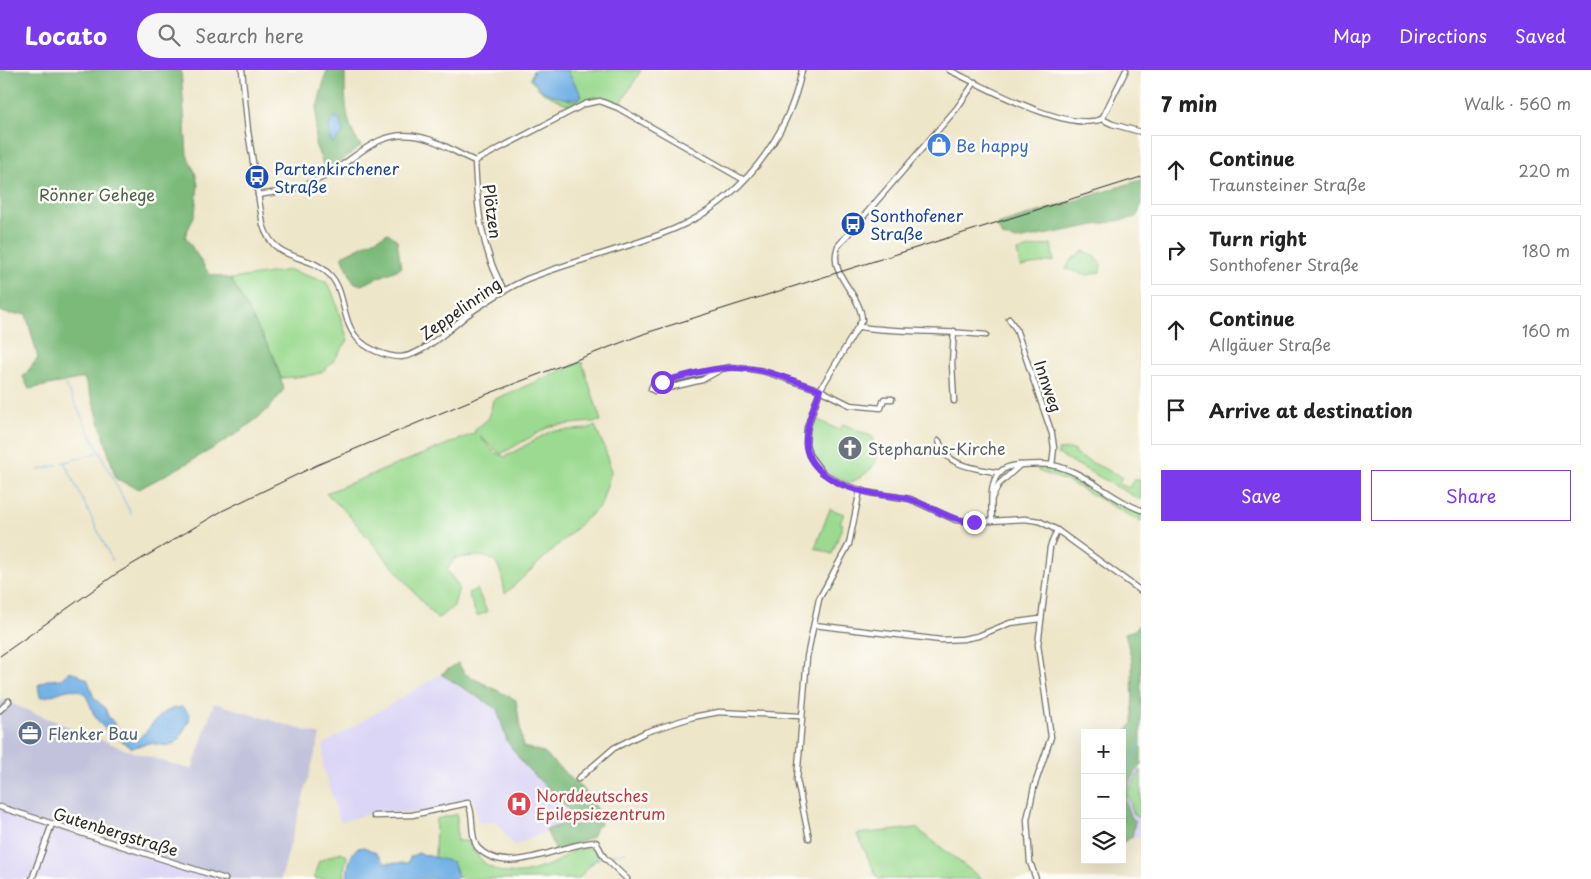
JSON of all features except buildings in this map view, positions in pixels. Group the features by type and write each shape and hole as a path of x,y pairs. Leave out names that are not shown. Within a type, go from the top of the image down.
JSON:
{"street":[{"name":"Zeppelinring","path":"242,70 263,226 272,243 282,252 320,268 329,274 335,282 352,331 364,344 378,352 401,357 420,351 504,290 556,267 674,229 718,204 744,180 771,148 798,87 802,70"},
{"path":"949,70 1064,119 1080,122 1102,119 1112,124 1141,132"},
{"path":"1102,119 1126,70"},
{"path":"974,82 957,108 838,246 835,253 838,271 862,311 860,327 820,390 807,428 806,444 809,455 822,472 832,480 860,490 910,499 956,520 974,522 1025,519 1039,521 1057,530 1141,591"},
{"path":"258,195 290,190 318,180 338,169 368,144 401,135 427,138 475,161 585,104 600,101 618,108 744,180"},
{"name":"Plötzen","path":"475,161 481,232 489,257 504,290"},
{"name":"Innweg","path":"1009,319 1016,329 1052,434 1054,448 1052,465"},
{"path":"860,327 897,332 954,332 986,335"},
{"path":"954,332 952,363 954,401"},
{"path":"720,370 702,380 655,391 652,389 653,384 720,370 738,368 763,371 820,390 850,405 881,408 884,398 892,399"},
{"path":"938,441 944,454 957,462 1000,473"},
{"path":"992,521 992,487 1000,473 1013,465 1036,463 1066,469 1114,497 1141,510"},
{"path":"992,498 999,484 1020,465"},
{"path":"809,838 796,780 800,716 807,658 819,600 849,544 860,490"},
{"path":"1036,879 1030,862 1027,820 1034,787 1051,737 1039,666 1040,619 1050,547 1057,530"},
{"path":"814,625 940,640 963,639 1010,624 1040,619"},
{"path":"0,710 9,700"},
{"path":"578,779 614,748 646,732 693,717 719,712 800,716"},
{"path":"374,816 412,815 468,803 473,841 480,852 492,864"},
{"name":"Gutenbergstraße","path":"0,807 225,879"},
{"path":"32,879 52,824"},
{"path":"551,860 572,847 596,842 604,857 627,879"}],"shaded area":[{"path":"441,674 497,709 507,741 524,765 573,814 563,824 514,846 496,822 478,823 474,799 428,811 369,814 340,822 323,767 324,744"},
{"path":"5,699 12,704 124,749 192,770 214,703 320,735 281,879 224,879 104,845 0,811 0,704"},
{"path":"1141,764 1141,837 1132,837 1135,821 1127,809 1126,802 1126,792 1129,783"},
{"path":"0,811 104,845 224,879 0,879"}],"green space":[{"name":"Rönner Gehege","path":"0,70 181,70 187,155 195,172 198,185 195,214 185,236 209,274 231,279 274,357 284,389 264,413 250,424 203,454 139,489 116,479 95,407 84,378 29,389 23,377 38,358 26,314 8,314 0,311"},
{"path":"327,70 345,70 348,119 355,137 361,146 326,172 315,144 317,107"},
{"path":"533,70 531,79 571,101 578,100 582,96 567,70 641,70 620,105 595,97 573,107 543,93 530,80"},
{"path":"1141,180 1141,205 1137,217 1017,240 1002,236 997,225"},
{"path":"388,233 397,240 401,268 361,285 353,282 342,256"},
{"path":"1051,244 1054,261 1020,267 1017,251"},
{"path":"1083,251 1096,257 1101,265 1100,272 1088,275 1066,269 1071,260"},
{"path":"290,270 326,282 332,291 348,340 333,361 322,372 307,376 281,378 274,357 231,279"},
{"path":"582,362 601,421 550,426 501,454 480,437 494,452 505,457 551,431 587,429 595,426 605,449 611,472 601,505 505,594 500,571 497,564 492,560 478,556 455,558 447,570 459,587 454,606 437,619 347,513 326,493 475,433 474,431 489,418 493,400"},
{"path":"814,418 839,430 843,424 873,437 878,453 872,468 849,483 838,478 822,466 816,459 813,451 812,430"},
{"path":"1070,449 1075,451 1074,454 1122,477 1119,483 1129,488 1133,480 1141,480 1141,500 1058,454 1058,450"},
{"path":"1038,468 1066,474 1141,513 1141,522 1069,482 1038,471"},
{"path":"830,509 844,514 840,523 843,524 832,554 815,548"},
{"path":"477,589 487,612 477,616 468,593"},
{"path":"1141,622 1141,764 1129,785 1126,800 1126,731 1133,723 1132,661 1125,633 1135,630"},
{"path":"458,663 465,674 516,700 523,747 543,752 593,799 601,824 596,827 592,837 556,851 546,830 563,824 572,813 524,765 507,741 497,709 441,674"},
{"path":"1141,770 1141,819 1134,815 1127,793"},
{"path":"1126,800 1130,814 1135,821 1132,837 1126,841"},
{"path":"457,814 457,841 468,841 484,863 494,869 514,873 526,872 555,863 575,850 594,847 598,857 578,879 464,879 458,877 456,868 435,857 436,819"},
{"path":"916,828 982,879 878,879 857,834"},
{"path":"341,852 347,856 344,869 345,879 316,879 314,876 319,861"}],"water":[{"path":"534,70 567,70 582,96 569,99 557,97 543,91 531,79"},
{"path":"335,116 340,120 343,133 334,143 330,140 329,125"},
{"path":"70,671 88,680 94,698 105,708 108,716 127,738 137,740 162,714 175,708 183,707 190,714 189,721 177,742 167,746 149,743 132,748 99,723 87,697 81,691 72,689 40,697 38,685 47,680 61,679"},
{"path":"364,847 375,852 385,863 408,863 410,857 418,853 453,862 458,877 456,879 348,879 348,867 352,855 357,848"}],"waterway":[{"path":"65,384 131,514"},
{"path":"62,463 97,453"},
{"path":"65,463 112,560"},
{"path":"38,470 58,465"},
{"path":"1125,774 1141,742"},
{"path":"612,855 626,852"},
{"path":"588,864 601,858"}],"railway":[{"path":"0,656 116,574 222,511 317,465 472,400 646,333 1141,177"}],"place":[{"name":"Be happy","path":"939,145"},
{"name":"Partenkirchener Straße","path":"257,177"},
{"name":"Sonthofener Straße","path":"853,224"},
{"name":"Stephanus-Kirche","path":"850,448"},
{"name":"Flenker Bau","path":"30,733"},
{"name":"Norddeutsches Epilepsiezentrum","path":"519,804"}],"route":[{"path":"662,382 701,373 731,368 744,368 763,371 820,390 807,428 806,444 809,455 822,472 840,484 870,493 910,499 950,518 974,522"}]}
